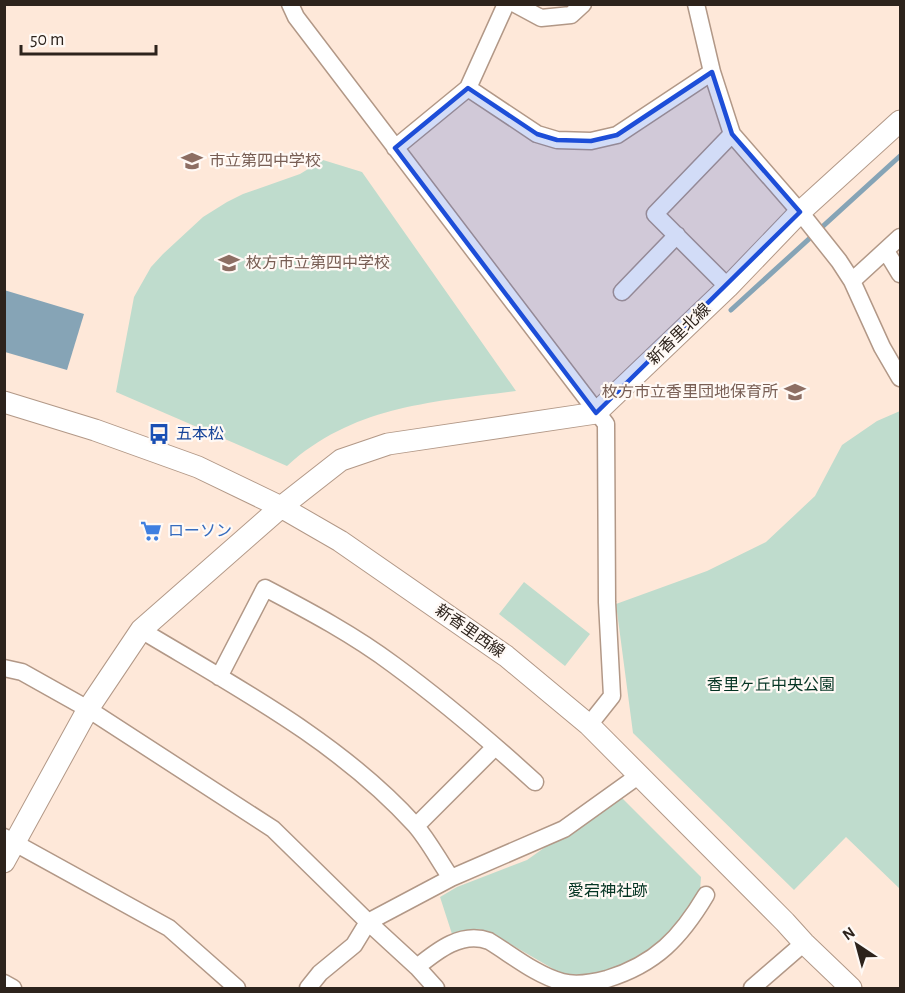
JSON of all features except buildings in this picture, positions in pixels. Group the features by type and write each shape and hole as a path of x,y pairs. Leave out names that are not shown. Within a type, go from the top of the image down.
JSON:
{"street":[{"path":"290,4 296,17 606,424 607,602 612,696 589,724"},
{"path":"395,148 468,88 506,4"},
{"path":"515,4 541,18 571,15 582,4"},
{"path":"696,4 712,72 732,134 805,217 852,281 882,347 900,378"},
{"path":"468,88 537,134 557,140 591,141 617,135 712,72"},
{"name":"新香里北線","path":"596,413 805,217 900,121"},
{"path":"728,287 655,214 732,134"},
{"path":"622,292 677,235"},
{"path":"852,281 900,237"},
{"path":"886,251 900,274"},
{"name":"新香里西線","path":"4,402 95,430 198,467 281,507 340,541 506,657 589,724 638,776 851,988"},
{"path":"4,862 10,840 88,709 141,630 281,507 341,460 388,444 596,413"},
{"path":"219,677 264,588 317,616 393,664 535,782"},
{"path":"141,630 322,742 356,769 416,826 451,878"},
{"path":"4,668 22,672 88,709 273,829 436,988"},
{"path":"416,826 495,747"},
{"path":"308,988 320,973 354,945 368,922 451,878 564,828 638,776"},
{"path":"10,840 169,928 237,988"},
{"path":"417,967 452,943 478,937 560,981 575,985 599,981 630,972 658,954 680,934 706,895"},
{"path":"752,988 804,943"},
{"path":"4,983 13,988"}],"highlighted area":[{"path":"712,72 732,134 800,212 596,413 395,148 468,88 537,134 557,140 591,141 617,135"}],"green space":[{"path":"323,160 362,172 516,391 424,404 366,419 312,446 287,466 116,392 134,297 151,267 203,217 227,202 300,174"},
{"name":"香里ヶ丘中央公園","path":"900,411 900,889 846,837 794,890 633,733 616,604 707,571 766,542 815,496 842,445 877,421"},
{"path":"524,582 590,634 565,666 499,614"},
{"name":"愛宕神社跡","path":"619,795 701,877 700,891 674,929 653,948 627,965 598,974 576,977 562,974 493,934 479,929 452,934 440,897 457,887 527,860"}],"water":[{"path":"4,290 84,314 67,370 5,352"}],"waterway":[{"path":"731,310 900,156"}],"place":[{"name":"市立第四中学校","path":"192,161"},
{"name":"枚方市立第四中学校","path":"229,263"},
{"name":"枚方市立香里団地保育所","path":"795,392"},
{"name":"五本松","path":"159,434"},
{"name":"ローソン","path":"151,531"}]}
